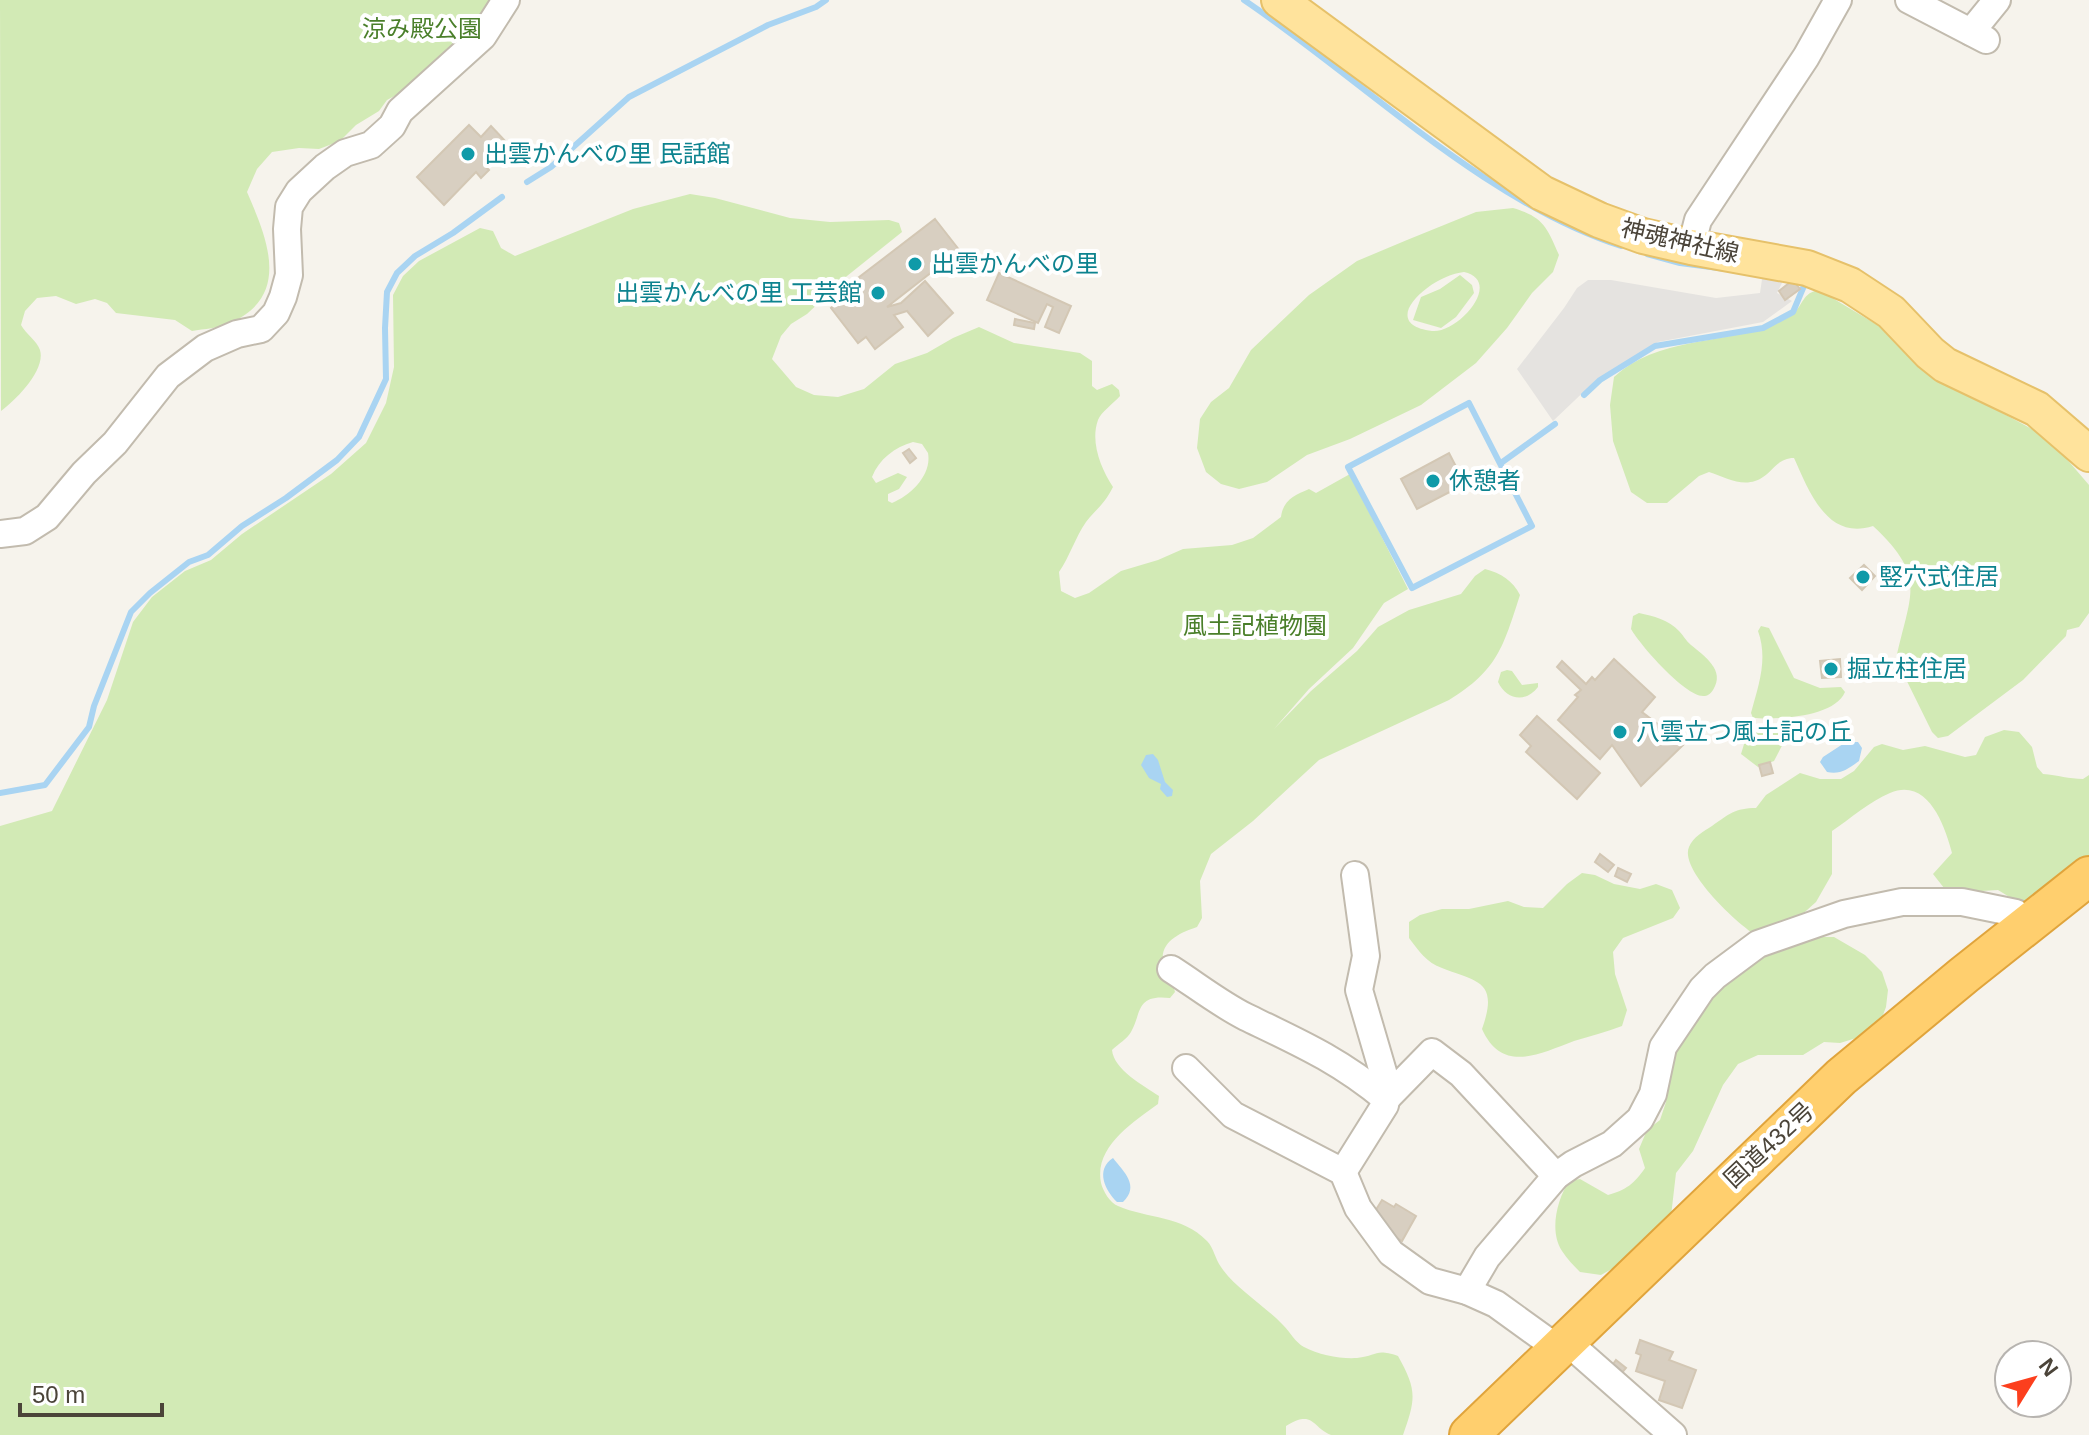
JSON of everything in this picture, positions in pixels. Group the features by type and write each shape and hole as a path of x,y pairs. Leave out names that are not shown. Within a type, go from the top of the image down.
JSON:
{"highway":[{"name":"国道432号","path":"1469,1435 1841,1077 2089,876"}],"main road":[{"name":"神魂神社線","path":"1279,0 1542,193 1599,220 1643,236 1807,268 1850,285 1891,312 1945,365 2037,409 2089,454"}],"street":[{"path":"0,534 25,531 47,517 84,473 115,443 168,376 205,348 237,334 261,329 276,313 289,275 289,207 299,191 345,153 371,145 392,126 400,111 483,36 506,0"},
{"path":"1691,247 1698,220 1806,57 1837,0"},
{"path":"1909,0 1979,36 1997,0"},
{"path":"1355,875 1366,956 1359,990 1388,1089 1386,1099"},
{"path":"1467,1291 1487,1257 1556,1176 1612,1144 1640,1119 1653,1094 1663,1047 1702,989 1758,944 1844,914 1902,902 1962,902 2016,913 2028,926"},
{"path":"1171,969 1245,1016 1340,1063 1386,1099"},
{"path":"1343,1172 1386,1099 1432,1052 1461,1074 1556,1176"},
{"path":"1186,1068 1233,1115 1343,1172 1358,1208 1391,1253 1430,1281 1467,1291 1496,1304 1561,1344 1673,1435"}],"green space":[{"name":"涼み殿公園","path":"0,0 490,0 470,31 404,91 387,100 379,111 356,125 340,141 319,149 272,152 257,169 247,192 262,228 269,265 268,282 262,298 249,312 226,325 192,331 175,320 116,313 107,303 95,299 76,304 56,296 37,298 25,311 21,325 40,350 39,366 22,392 1,411"},
{"name":"風土記植物園","path":"690,194 790,218 830,222 889,220 899,223 902,232 847,276 807,314 791,324 781,336 772,359 796,387 814,395 838,397 864,389 895,364 927,353 979,327 1014,343 1080,353 1092,361 1092,386 1097,390 1112,384 1119,390 1120,396 1098,420 1095,437 1104,472 1113,487 1082,528 1059,572 1061,591 1075,598 1089,593 1121,571 1183,549 1232,545 1253,538 1281,517 1284,506 1295,496 1309,489 1316,493 1350,474 1408,589 1384,603 1353,648 1309,689 1274,729 1357,651 1378,627 1409,610 1461,594 1485,569 1506,578 1517,590 1520,595 1503,643 1489,667 1478,678 1449,700 1319,760 1253,821 1211,854 1200,881 1202,918 1197,927 1168,943 1163,954 1175,992 1170,998 1145,1002 1129,1035 1112,1050 1124,1070 1159,1096 1158,1104 1117,1137 1103,1158 1101,1183 1107,1196 1118,1206 1176,1222 1197,1233 1209,1244 1227,1275 1304,1347 1344,1358 1380,1353 1398,1356 1409,1377 1412,1394 1403,1435 1331,1435 1302,1419 1286,1426 1286,1435 0,1435 0,826 52,811 107,700 133,622 152,597 185,571 211,560 242,534 331,474 366,443 386,403 394,367 393,295 403,276 419,261 480,228 493,231 501,248 515,256 633,209","holes":["913,442 922,444 928,453 928,461 919,483 906,495 892,503 888,501 888,494 899,489 907,477 898,473 876,483 872,477 875,471 883,459 900,447"]},
{"path":"1513,208 1532,215 1543,225 1559,255 1553,272 1532,293 1476,363 1421,405 1350,439 1307,455 1267,482 1239,489 1221,484 1206,472 1197,448 1200,419 1211,402 1229,388 1251,350 1309,295 1357,261 1476,212","holes":["1464,272 1475,277 1480,285 1478,295 1473,306 1454,324 1432,331 1416,327 1408,319 1408,310 1424,290 1451,275"]},
{"path":"1460,275 1472,285 1474,293 1456,317 1441,328 1413,320 1421,297"},
{"path":"1819,290 1879,326 1917,366 2037,432 2065,457 2089,485 2089,613 2079,627 2067,630 2066,636 2023,680 1948,736 1938,738 1932,732 1896,659 1909,602 1908,573 1902,559 1873,526 1857,529 1832,520 1813,498 1794,458 1782,461 1761,479 1749,482 1709,472 1699,476 1667,503 1647,503 1631,492 1613,441 1610,405 1614,377 1631,364 1669,348 1771,325 1791,316 1806,296"},
{"path":"1639,613 1670,624 1712,664 1717,676 1710,694 1703,696 1685,688 1653,657 1631,629 1633,616"},
{"path":"1761,626 1769,628 1794,678 1820,688 1841,687 1845,692 1839,700 1830,707 1804,715 1753,718 1751,713 1762,662 1758,631"},
{"path":"1512,671 1522,685 1538,683 1538,687 1527,696 1511,696 1498,682 1501,672"},
{"path":"1784,723 1790,730 1774,761 1758,767 1741,754 1749,728"},
{"path":"2004,730 2019,732 2032,747 2037,767 2043,774 2083,779 2089,775 2089,863 2031,910 1998,890 1948,893 1933,874 1952,853 1945,830 1933,807 1924,798 1915,792 1903,790 1875,801 1832,831 1832,874 1816,902 1787,928 1757,936 1724,909 1693,869 1688,857 1689,847 1696,837 1732,812 1756,808 1766,795 1800,773 1820,779 1841,779 1854,771 1874,747 1882,744 1903,750 1925,746 1965,757 1976,755 1985,737"},
{"path":"1582,873 1640,889 1656,884 1672,890 1680,908 1673,918 1623,938 1613,952 1615,974 1627,1010 1622,1026 1535,1055 1522,1057 1500,1052 1482,1029 1488,1001 1482,986 1427,959 1409,938 1409,922 1420,915 1442,909 1469,909 1508,901 1524,907 1543,908"},
{"path":"1808,937 1834,937 1865,955 1882,972 1888,990 1880,1023 1863,1036 1840,1043 1824,1042 1803,1055 1758,1055 1738,1064 1723,1085 1693,1151 1676,1173 1671,1216 1617,1266 1601,1275 1580,1272 1562,1251 1556,1234 1558,1206 1569,1181 1580,1179 1608,1195 1633,1182 1645,1168 1639,1149 1647,1130 1660,1120 1666,1102 1672,1046 1707,999 1756,959"}],"shaded area":[{"path":"1764,266 1787,273 1777,293 1792,301 1763,322 1658,342 1595,381 1553,421 1517,369 1577,288 1588,280 1611,280 1716,298 1760,293"}],"water":[{"path":"1846,742 1858,742 1862,748 1859,761 1840,772 1827,772 1820,762 1823,757"},
{"path":"1153,754 1165,782 1173,790 1172,796 1167,797 1160,789 1161,784 1149,778 1141,765 1146,755"},
{"path":"1113,1158 1130,1185 1123,1202 1117,1202 1104,1180 1104,1168"}],"building":[{"name":"出雲かんべの里 民話館","path":"469,125 481,137 491,126 507,143 485,166 489,170 481,178 476,172 444,205 417,177"},
{"name":"出雲かんべの里 工芸館","path":"935,219 960,251 951,258 956,264 942,275 937,268 887,307 901,303 925,281 953,313 928,336 907,311 894,315 903,327 875,349 866,337 858,343 831,308 862,283 858,278"},
{"path":"999,273 1071,306 1059,333 1045,327 1053,307 1047,304 1038,323 987,300"},
{"path":"1793,280 1800,289 1785,300 1779,291"},
{"path":"1015,319 1035,323 1034,329 1014,325"},
{"path":"909,449 916,458 910,463 903,453"},
{"name":"休憩者","path":"1449,453 1465,484 1417,509 1401,479"},
{"name":"竪穴式住居","path":"1864,565 1875,576 1862,590 1850,578"},
{"name":"八雲立つ風土記の丘","path":"1614,659 1655,697 1642,712 1684,744 1641,786 1612,745 1600,759 1558,720 1581,690 1557,667 1562,661 1586,684 1592,677 1595,680"},
{"name":"掘立柱住居","path":"1840,659 1841,677 1822,678 1820,661"},
{"name":"八雲立つ風土記の丘","path":"1537,716 1600,773 1577,799 1526,752 1531,746 1520,735"},
{"path":"1770,762 1773,773 1762,776 1759,765"},
{"path":"1600,854 1614,865 1608,872 1595,862"},
{"path":"1618,868 1631,874 1627,882 1615,876"},
{"path":"1382,1200 1416,1216 1402,1241 1369,1221"},
{"path":"1640,1340 1673,1352 1669,1360 1696,1370 1682,1408 1659,1400 1665,1381 1636,1371 1641,1355 1636,1353"},
{"path":"1616,1360 1626,1368 1620,1375 1611,1367"}],"waterway":[{"path":"527,182 551,167 629,97 768,25 816,7 826,0"},
{"path":"1244,0 1473,170 1570,226 1621,246"},
{"path":"0,793 45,785 89,727 94,706 131,612 150,593 189,562 208,555 242,526 337,460 359,437 386,379 387,292 397,273 415,256 502,197"},
{"path":"1647,254 1680,263 1726,269"},
{"path":"1584,395 1600,380 1655,346 1763,328 1793,312 1806,281"},
{"path":"1469,403 1532,526 1412,588 1348,467 1469,403"},
{"path":"1501,463 1555,424"}],"place":[{"name":"出雲かんべの里 民話館","path":"468,154"},
{"name":"出雲かんべの里","path":"915,264"},
{"name":"出雲かんべの里 工芸館","path":"878,293"},
{"name":"休憩者","path":"1433,481"},
{"name":"竪穴式住居","path":"1863,577"},
{"name":"掘立柱住居","path":"1831,669"},
{"name":"八雲立つ風土記の丘","path":"1620,732"}]}
